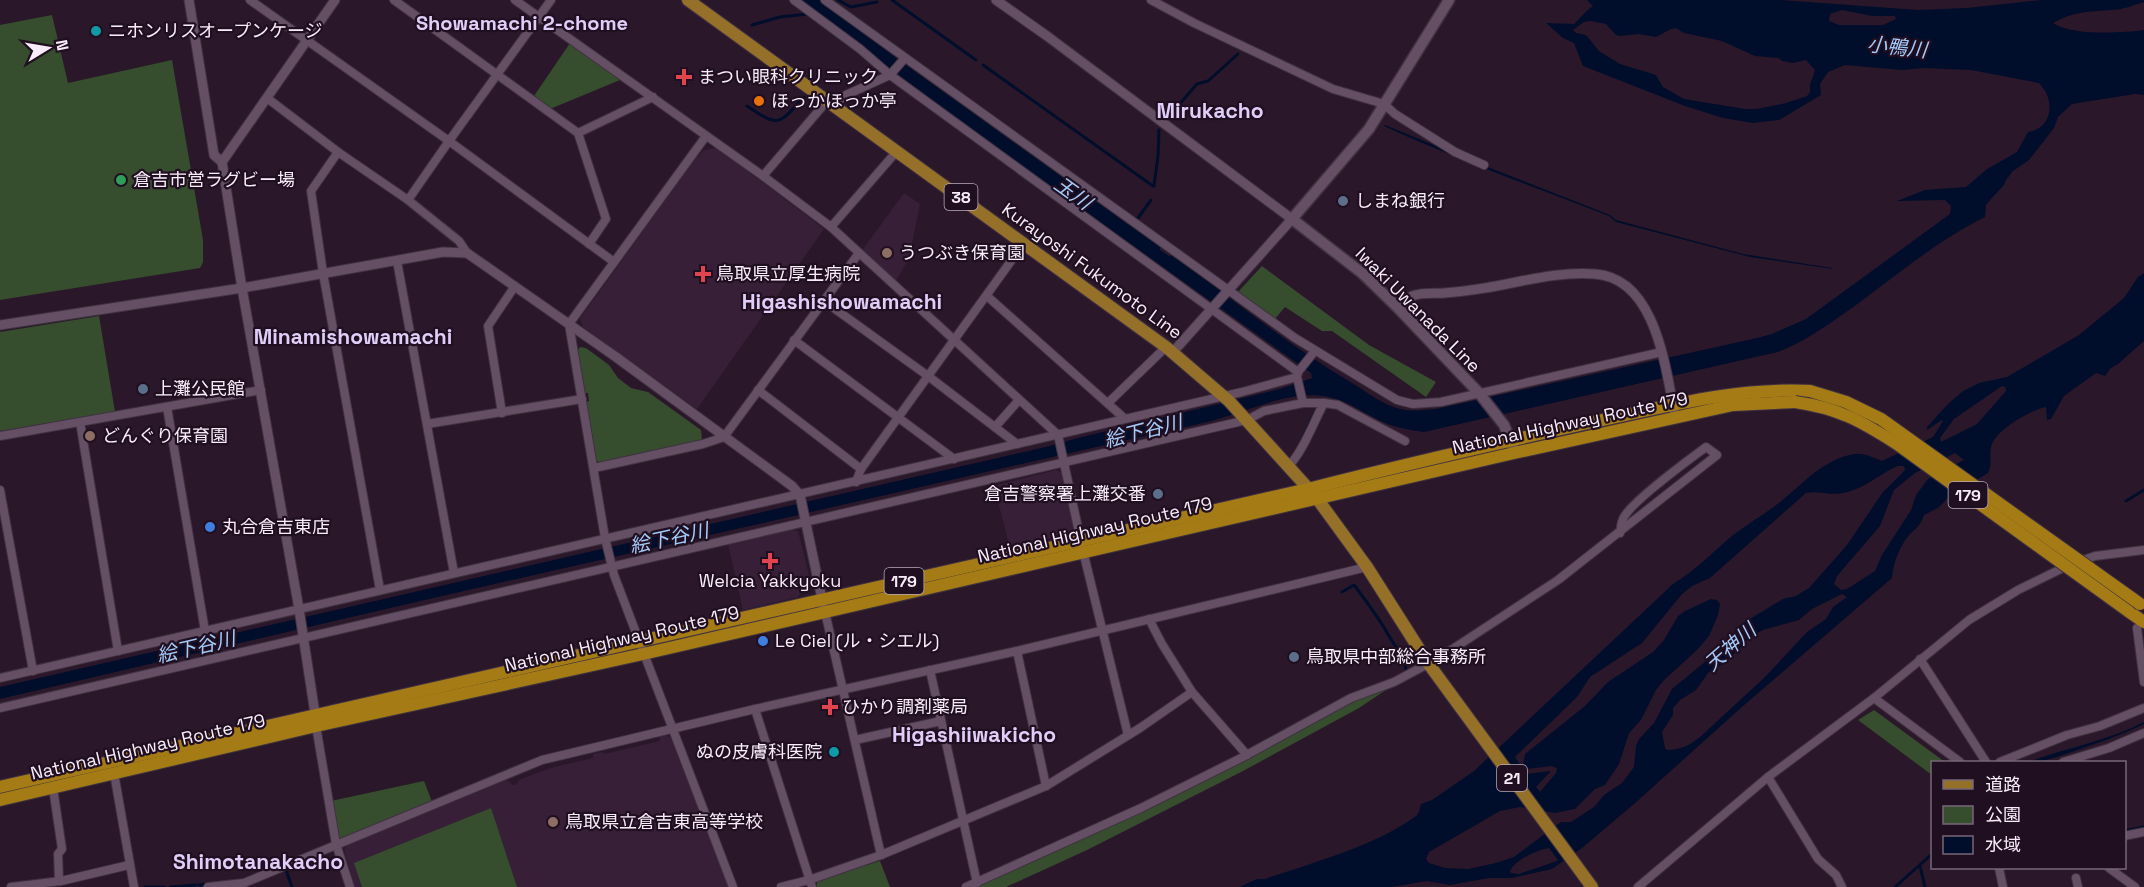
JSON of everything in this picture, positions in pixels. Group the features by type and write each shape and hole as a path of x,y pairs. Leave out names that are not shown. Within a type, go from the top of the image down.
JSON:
{"highway":[{"name":"National Highway Route 179","path":"0,787 640,648 1513,447 1673,405 1756,390 1810,391 1846,402 1881,419 2144,606"},
{"name":"National Highway Route 179","path":"1513,447 1676,418 1733,405 1795,402 1833,410 1853,417 1879,432 2140,625"},
{"name":"National Highway Route 179","path":"0,800 114,773 316,720"}],"main road":[{"name":"Kurayoshi Fukumoto Line","path":"688,0 1170,350 1226,398 1312,493"},
{"path":"1292,219 1369,129 1449,0"},
{"name":"Iwaki Uwanada Line","path":"1292,219 1362,273 1398,308 1480,395 1504,425 1513,447"},
{"name":"21","path":"1312,493 1367,567 1430,666 1592,887"}],"street":[{"path":"189,0 214,154 222,162 336,844 350,887"},
{"path":"250,0 449,141 614,262"},
{"path":"222,162 335,0"},
{"path":"393,0 578,133 606,219 589,243"},
{"path":"515,0 831,227 1059,438 1128,735"},
{"path":"408,200 551,0"},
{"path":"795,0 860,49 890,75 1214,308 1298,374 1303,404"},
{"path":"825,0 1228,292 1314,352 1397,400 1413,404 1429,404 1480,395 1662,354"},
{"path":"996,0 1292,219 1214,308 1170,350 1108,403"},
{"path":"1151,0 1333,89 1386,101 1395,114 1455,152 1484,165"},
{"path":"763,176 830,103 890,75 904,59"},
{"path":"578,133 653,97"},
{"path":"267,98 338,152 408,200 459,241 467,253 792,486 800,499 805,519 881,855"},
{"path":"706,136 569,324 611,564 640,648 733,887"},
{"path":"831,227 897,151"},
{"path":"338,152 311,191 323,273 380,590"},
{"path":"856,482 861,469 1024,243"},
{"path":"0,325 242,288 443,252 467,253"},
{"path":"594,468 703,444 724,436 859,253"},
{"path":"398,261 454,573"},
{"path":"1398,308 1410,297 1423,294 1471,291 1561,274 1597,274 1621,283 1634,291 1648,314 1662,354 1676,418"},
{"path":"502,413 488,326 514,286"},
{"path":"987,296 1124,418"},
{"path":"824,302 928,376 1017,444"},
{"path":"794,340 954,459"},
{"path":"0,678 205,631 299,613 380,590 454,573 800,499 856,482 1017,444 1059,438 1124,418 1226,398 1298,374 1314,352"},
{"path":"0,435 261,390"},
{"path":"758,390 861,469"},
{"path":"427,424 582,399"},
{"path":"995,427 1019,400"},
{"path":"1288,467 1298,457 1324,403"},
{"path":"0,708 302,634 1064,460 1245,418 1264,411 1303,404 1338,405 1405,441"},
{"path":"167,407 205,631"},
{"path":"80,422 118,651"},
{"path":"966,887 1141,808 1351,699 1430,666 1548,587 1620,533 1717,455 1706,447 1689,460 1635,504 1623,517 1620,533"},
{"path":"0,490 33,671"},
{"path":"1638,887 1768,777 1874,698 1969,620 2052,572 2095,556 2144,550"},
{"path":"208,887 244,884 542,760 672,728 1017,651 1367,567"},
{"path":"1149,619 1192,692 1247,755"},
{"path":"2140,625 2144,682"},
{"path":"1017,651 1046,786"},
{"path":"1920,659 1985,761"},
{"path":"930,670 977,882"},
{"path":"781,887 810,883 1046,786 1192,692"},
{"path":"1874,698 1959,761"},
{"path":"2002,761 2067,735 2118,720 2144,708"},
{"path":"755,709 810,883"},
{"path":"855,740 941,721"},
{"path":"2066,761 2109,748 2144,733"},
{"path":"114,773 134,887"},
{"path":"1768,777 1818,859 1836,875 1842,887"},
{"path":"53,788 62,849 58,854 59,881"},
{"path":"2126,836 2144,832"},
{"path":"10,887 59,881 129,865"},
{"path":"1999,869 2003,887"},
{"path":"2112,869 2135,887"}],"shaded area":[{"name":"鳥取県立厚生病院","path":"717,148 824,229 697,409 583,327 580,319 692,163 704,150"},
{"path":"904,193 920,204 909,258 895,283 861,252"},
{"path":"1056,470 1064,473 1076,528 1073,533 1010,548 994,486"},
{"path":"792,530 798,531 809,575 798,597 743,610 728,544"},
{"name":"鳥取県立倉吉東高等学校","path":"664,734 671,738 729,887 355,887 344,850 346,845 504,780 513,785 517,784 519,780 550,768 593,758 593,754 603,752 604,754 660,741 659,736"}],"green space":[{"path":"52,15 68,83 172,60 203,240 203,262 200,268 0,300 0,25"},
{"path":"570,43 620,80 550,109 534,96"},
{"path":"1262,266 1369,345 1436,382 1426,397 1332,331 1322,331 1285,307 1274,320 1238,292"},
{"path":"99,316 115,412 0,431 0,332"},
{"path":"580,347 586,348 609,365 618,378 631,388 648,392 701,430 702,440 600,463 596,460 586,402 589,401 588,393 585,393 578,350"},
{"path":"1389,688 1359,708 1243,771 1087,850 1006,887 971,887 1004,873 1351,700"},
{"path":"1874,710 1944,761 1931,761 1931,774 1858,720"},
{"path":"424,781 432,802 338,840 331,801"},
{"path":"491,808 517,887 362,887 354,863"},
{"path":"880,861 890,887 816,887 818,880"}],"water":[{"path":"799,0 819,0 1160,247 1160,250 1169,256 1173,255 1328,368 1387,405 1409,410 1436,409 1757,338 1806,319 1950,214 1951,206 1945,200 1897,201 1925,190 1966,187 1987,169 2017,152 2028,132 2040,128 2049,114 2049,101 2045,90 2039,83 1971,70 1924,68 1902,70 1845,65 1828,72 1820,84 1821,95 1779,120 1753,123 1723,118 1685,106 1583,66 1574,43 1563,38 1546,23 1574,24 1593,6 1587,0 1781,0 1918,10 1967,8 2041,0 2144,0 2144,2 2120,9 2074,14 2053,23 2084,32 2110,33 2144,30 2144,95 2135,94 2072,104 2058,117 2054,128 2029,160 2013,171 1986,205 1985,217 1928,251 1824,327 1778,352 1424,432 1388,424 1329,397 1316,395 1289,398 1200,424 0,699 0,687 1050,446 1280,389 1312,378 1311,373 991,144","holes":["1842,10 1872,16 1895,16 1896,19 1883,25 1839,25 1829,21 1830,14","1584,22 1606,24 1616,35 1621,36 1638,34 1656,37 1676,28 1684,33 1722,41 1755,56 1779,58 1782,61 1793,63 1806,60 1815,70 1810,92 1807,96 1786,103 1757,109 1684,99 1663,87 1656,75 1620,64 1599,51 1586,35 1573,30"]},
{"path":"1385,125 1610,215 1616,220 1743,254 1833,269 1750,257 1616,222 1609,216 1468,162"},
{"name":"天神川","path":"2144,273 2144,341 2111,368 2105,376 2096,373 2064,396 2051,419 2047,420 2046,407 2024,416 2001,432 1992,444 1988,473 1950,496 1938,508 1924,515 1900,549 1892,578 1743,706 1634,804 1582,848 1552,869 1512,878 1489,878 1450,885 1427,881 1391,887 1239,887 1362,845 1381,837 1416,816 1421,804 1432,800 1474,771 1673,584 1732,536 1775,506 1812,474 1844,456 1866,455 1882,461 1933,437 1943,421 1927,430 1927,427 1963,391 1979,383 2007,377 2079,335 2124,298 2138,277","holes":["2002,386 2005,387 2006,391 1977,424 1941,442 1940,438 1954,419","1955,453 1964,460 1928,479 1916,495 1911,510 1882,555 1875,571 1847,589 1841,590 1834,584 1837,576 1880,526 1894,490 1915,473","1904,466 1905,470 1883,492 1847,545 1809,588 1796,596 1783,599 1740,625 1723,647 1672,689 1654,723 1639,739 1634,767 1622,783 1604,795 1594,807 1571,822 1561,822 1514,857 1468,869 1445,868 1429,863 1426,859 1429,852 1500,811 1520,807 1555,813 1575,809 1595,789 1605,785 1619,764 1629,733 1641,720 1656,690 1709,636 1718,615 1720,604 1717,600 1711,599 1678,616 1664,640 1653,652 1608,682 1585,706 1525,754 1523,765 1527,769 1551,766 1557,768 1556,773 1540,792 1536,787 1551,771 1526,774 1515,757 1577,697 1590,677 1642,643 1682,594 1692,586 1710,578 1806,493 1838,494 1851,491 1891,469","1842,594 1847,597 1833,607 1826,619 1807,632 1765,677 1700,737 1681,748 1672,750 1665,748 1662,732 1673,715 1673,708 1680,700 1696,690 1708,673 1726,662 1751,636 1763,630 1799,620 1812,609","1549,848 1558,860 1519,874 1511,873 1510,871 1517,863"]},
{"path":"2144,722 2126,732 2069,753 2044,761 2031,761 2116,734"}],"waterway":[{"path":"838,0 851,7 877,2"},
{"path":"892,0 976,60"},
{"path":"752,25 780,17 808,14"},
{"path":"1170,115 1197,84 1208,81 1238,54"},
{"path":"983,65 1153,186 1159,130"},
{"path":"747,106 766,118 778,120 789,113 804,97"},
{"path":"1138,218 1151,200"},
{"path":"1302,440 1314,414"},
{"path":"2126,501 2144,490"},
{"path":"1342,592 1354,585 1399,651 1406,669"},
{"path":"2126,831 2144,827"},
{"path":"1895,887 1931,855"},
{"path":"1920,866 1925,887"},
{"path":"286,870 292,887"},
{"path":"199,885 210,884"},
{"path":"170,887 196,885"},
{"path":"145,887 164,887"}],"place":[{"name":"ニホンリスオープンケージ","path":"96,31"},
{"name":"まつい眼科クリニック","path":"684,77"},
{"name":"ほっかほっか亭","path":"759,101"},
{"name":"倉吉市営ラグビー場","path":"121,180"},
{"name":"しまね銀行","path":"1343,201"},
{"name":"うつぶき保育園","path":"887,253"},
{"name":"鳥取県立厚生病院","path":"703,274"},
{"name":"上灘公民館","path":"143,389"},
{"name":"どんぐり保育園","path":"90,436"},
{"name":"倉吉警察署上灘交番","path":"1158,494"},
{"name":"丸合倉吉東店","path":"210,527"},
{"name":"Welcia Yakkyoku","path":"770,561"},
{"name":"Le Ciel (ル・シエル)","path":"763,641"},
{"name":"鳥取県中部総合事務所","path":"1294,657"},
{"name":"ひかり調剤薬局","path":"830,707"},
{"name":"ぬの皮膚科医院","path":"834,752"},
{"name":"鳥取県立倉吉東高等学校","path":"553,822"}],"district":[{"name":"Showamachi 2-chome","path":"522,23"},
{"name":"Mirukacho","path":"1210,111"},
{"name":"Higashishowamachi","path":"842,302"},
{"name":"Minamishowamachi","path":"353,337"},
{"name":"Higashiiwakicho","path":"974,735"},
{"name":"Shimotanakacho","path":"258,862"}],"water label":[{"name":"小鴨川","path":"1897,47"},
{"name":"玉川","path":"1073,193"},
{"name":"絵下谷川","path":"1143,431"},
{"name":"絵下谷川","path":"669,538"},
{"name":"絵下谷川","path":"196,647"}]}
